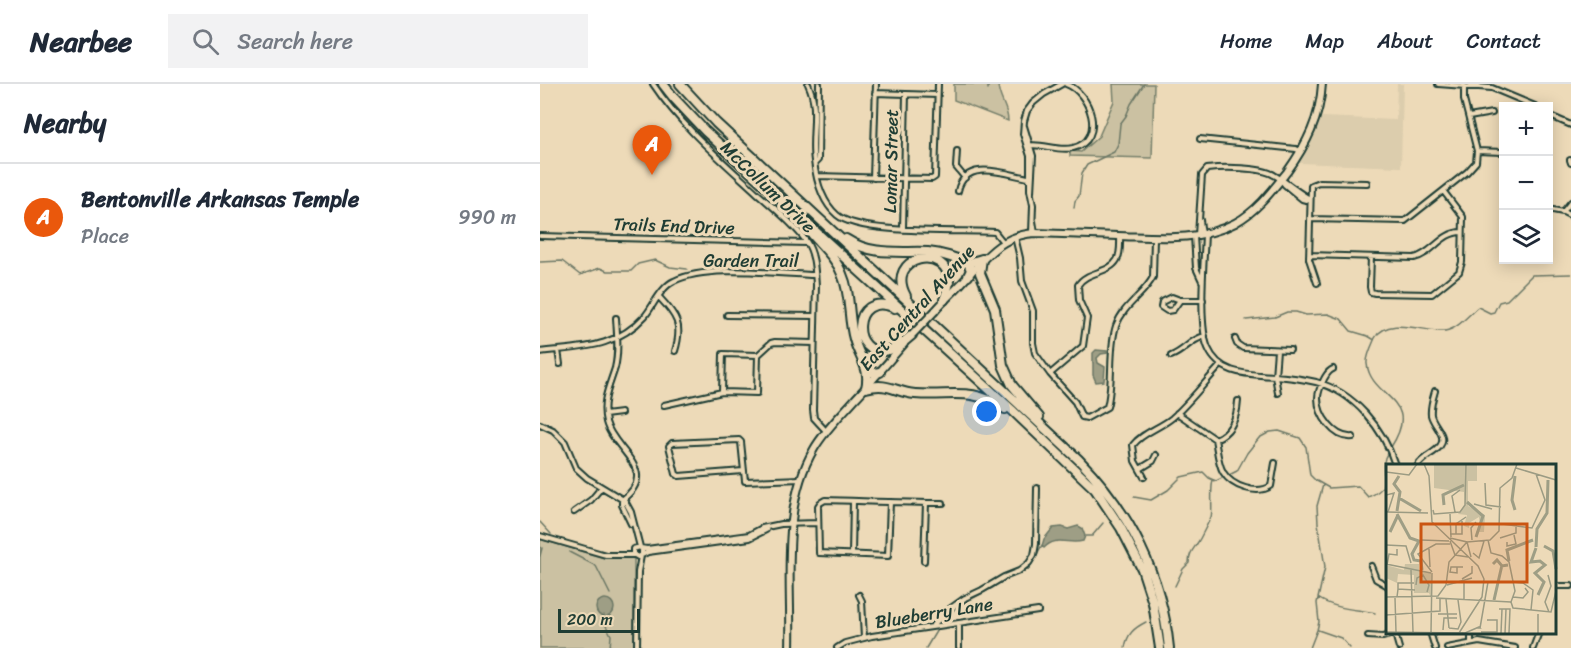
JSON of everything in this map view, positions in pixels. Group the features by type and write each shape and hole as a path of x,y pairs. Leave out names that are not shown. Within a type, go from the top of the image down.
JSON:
{"highway":[{"path":"663,84 705,131 1078,472 1113,514 1142,569 1153,603 1160,648"},
{"path":"680,84 716,123 1098,480 1119,508 1138,540 1157,585 1169,648"},
{"path":"793,211 841,271 847,287 854,340 860,358 872,380 880,385 915,394 970,394 1012,410"},
{"path":"820,220 863,249 883,253 938,253 968,263 982,259 980,273 995,309 1003,365 1012,385 1048,427 1050,433"},
{"path":"910,302 902,288 903,273 911,262 922,258 934,260 946,271 949,282 944,300"},
{"path":"968,263 972,270 968,276"},
{"path":"903,312 884,304 870,308 861,319 859,330 861,338 872,348 884,351 895,348 912,335"},
{"path":"867,369 874,373 872,380"}],"main road":[{"name":"East Central Avenue","path":"790,648 791,522 801,478 812,452 827,431 982,259 1003,242 1033,233 1154,237 1200,235 1221,229 1245,217 1257,207 1301,152 1319,112 1322,84"}],"street":[{"name":"McCollum Drive","path":"653,84 688,129 773,207 807,243 816,275 813,410 814,418 827,431"},
{"path":"808,84 814,99 814,163 824,198 836,214 846,221 871,227 994,232 1003,242"},
{"path":"814,163 818,160 819,84"},
{"path":"873,178 876,84"},
{"path":"818,176 934,177 938,84"},
{"path":"1029,146 1071,148 1076,147 1089,136 1093,120 1083,97 1072,85 1061,84 1033,103 1027,111 1024,126 1029,146 1034,159 1031,192"},
{"path":"1438,84 1492,88 1525,102"},
{"path":"1310,219 1405,220 1471,168 1476,162 1477,151 1464,100 1464,85"},
{"path":"875,93 938,95"},
{"name":"Lomar Street","path":"903,229 906,94"},
{"path":"1469,117 1492,113"},
{"path":"1553,117 1571,125"},
{"path":"1200,139 1296,149 1301,152"},
{"path":"1029,146 1033,233"},
{"path":"957,151 956,167 965,178"},
{"path":"1477,151 1499,152"},
{"path":"1310,199 1302,199 1281,179 1260,170 1207,169 1202,175 1200,235 1205,336 1208,348 1221,365 1232,371 1245,375 1297,378 1322,384 1342,395 1369,418 1382,435 1395,464"},
{"path":"958,192 965,178 984,170 1030,176"},
{"path":"1317,283 1310,255 1311,185 1314,183 1367,183"},
{"path":"1371,257 1371,292 1425,295 1437,291 1459,272 1462,262 1463,217 1443,192"},
{"path":"1563,212 1571,202"},
{"path":"1553,210 1571,216"},
{"path":"1310,255 1420,257 1448,234 1462,232"},
{"path":"1200,235 1196,268 1203,281"},
{"name":"Trails End Drive","path":"540,236 807,243"},
{"path":"1050,374 1083,346 1087,318 1079,300 1078,285 1087,276 1110,267 1116,262 1119,257 1120,236"},
{"path":"1015,237 1022,281 1033,311 1035,353 1075,402 1082,417 1087,418 1104,411 1109,401 1116,326 1130,303 1151,283 1154,237"},
{"name":"Garden Trail","path":"618,338 633,328 666,286 694,274 715,272 816,275"},
{"path":"659,297 675,315 679,328 675,351"},
{"path":"1180,300 1173,310 1167,311 1161,308 1162,302 1168,298 1203,300"},
{"path":"727,315 815,316"},
{"path":"616,318 618,352 604,400 605,415 611,434 637,473 635,485 622,500 622,505 632,528 633,549 638,556"},
{"path":"1171,356 1178,353 1192,339 1205,336"},
{"path":"540,352 604,344 618,338"},
{"path":"1235,339 1237,344 1243,348 1290,350"},
{"path":"722,392 723,354 758,355 775,342 814,343"},
{"path":"558,350 560,364"},
{"path":"1277,350 1275,376 1278,393"},
{"path":"664,405 722,392 757,393 758,355"},
{"path":"1143,477 1135,461 1134,445 1144,434 1159,427 1177,413 1221,365"},
{"path":"1333,369 1329,371 1322,384 1318,401 1328,422 1339,435 1346,438 1353,437"},
{"path":"1419,464 1426,455 1439,447 1442,441 1442,435 1431,414 1435,391"},
{"path":"1215,439 1230,428 1238,401"},
{"path":"605,415 621,413"},
{"path":"1177,413 1215,439 1224,474 1247,489 1266,489 1271,486 1275,463"},
{"path":"540,424 559,435 565,442 576,468 601,488 625,501 631,512 640,547 637,648"},
{"path":"743,471 679,476 676,474 670,448 672,443 739,440 745,481 801,478"},
{"path":"1140,469 1153,461 1156,455"},
{"path":"574,512 591,500 601,488"},
{"path":"933,626 965,598 1019,571 1029,563 1034,555 1036,544 1037,488"},
{"path":"890,502 888,556 819,553 820,503 825,500 943,503"},
{"path":"852,555 854,501"},
{"path":"924,561 926,503"},
{"path":"615,555 640,547 647,549 749,535 767,527 791,522 818,523"},
{"path":"540,536 601,554 638,556 648,552 750,538 766,530 767,527"},
{"path":"1371,566 1376,579 1386,585"},
{"path":"859,595 862,601 864,638"},
{"name":"Blueberry Lane","path":"837,648 845,643 864,638 1038,611"},
{"path":"958,648 959,623"},
{"path":"1368,636 1383,637 1398,633"},
{"path":"1430,633 1435,648"},
{"path":"1471,633 1471,643"},
{"path":"1533,648 1539,633"},
{"path":"1395,634 1399,648"},
{"path":"1448,648 1471,643 1487,643 1515,648"}],"shaded area":[{"path":"954,84 998,84 1008,121 954,100"},
{"path":"1113,84 1154,84 1152,158 1070,156 1070,151 1081,152 1099,136 1114,101"},
{"path":"1397,84 1403,84 1401,167 1298,163 1309,146 1322,117 1396,120"},
{"path":"1096,350 1107,351 1097,358 1098,363 1105,367 1104,381 1096,382 1093,375 1093,353"},
{"path":"1078,526 1082,528 1085,536 1083,541 1058,541 1044,548 1042,546 1044,539 1053,528 1068,529"},
{"path":"540,539 604,558 628,556 634,559 634,648 540,648"},
{"path":"605,599 611,602 614,608 611,614 605,617 599,614 596,608 599,602"}],"waterway":[{"path":"988,84 988,89"},
{"path":"1074,208 1079,196 1082,173 1087,165 1114,152 1118,144 1120,124 1144,84"},
{"path":"540,262 562,261 580,275 600,268 607,271 631,271 638,264 655,260 670,267 687,269"},
{"path":"1391,447 1399,431 1401,418 1399,408 1370,376 1367,364 1372,344 1381,331 1398,326 1437,331 1450,330 1459,325 1478,307 1490,313 1494,312 1499,302 1507,300 1532,275 1571,274"},
{"path":"1246,320 1275,317 1287,312 1306,315 1328,314 1341,319 1351,331 1373,339"},
{"path":"1229,475 1237,471 1259,438 1270,432 1279,431 1300,438 1306,447 1310,475 1315,480 1329,488 1358,486 1368,497 1382,488 1384,465 1388,452"},
{"path":"1134,497 1151,500 1168,490 1181,477 1203,472 1216,481 1224,477"},
{"path":"1175,586 1211,517 1213,480"},
{"path":"1310,648 1319,622 1317,603 1325,567 1317,506 1323,485"},
{"path":"540,522 551,534"},
{"path":"1086,536 1092,536 1103,523"},
{"path":"941,623 962,604 1000,582 1029,569 1042,545"},
{"path":"540,547 542,548 540,556"},
{"path":"569,552 596,566 610,594"},
{"path":"1318,598 1338,607 1375,613"},
{"path":"604,615 603,620 611,635 610,648"},
{"path":"1125,648 1132,632 1146,622"},
{"path":"926,648 938,628"},
{"path":"1318,630 1341,638 1350,648"}],"place":[{"name":"Bentonville Arkansas Temple","path":"652,175"}]}
